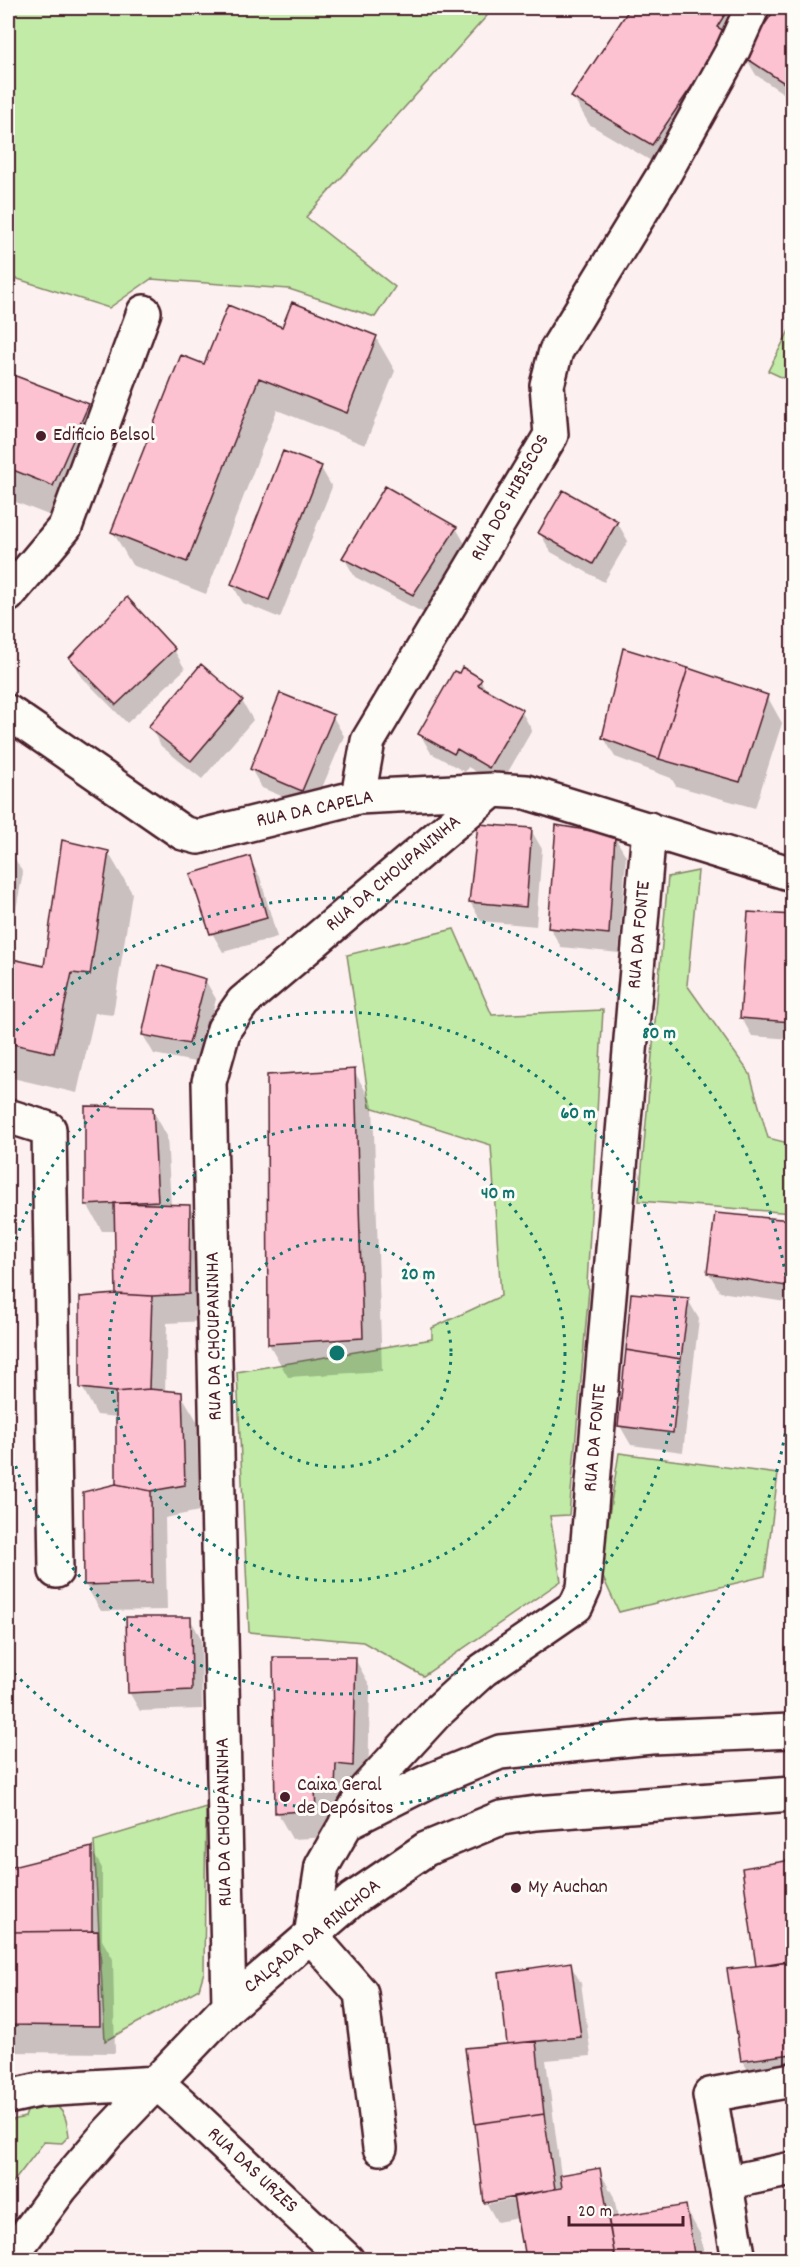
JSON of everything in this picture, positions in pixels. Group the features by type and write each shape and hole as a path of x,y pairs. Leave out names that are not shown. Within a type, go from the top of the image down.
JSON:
{"street":[{"name":"RUA DOS HIBISCOS","path":"358,796 368,741 551,435 547,386 556,351 663,176 733,50 752,8"},
{"path":"8,595 65,527 144,312"},
{"name":"RUA DA CAPELA","path":"8,712 183,833 198,837 358,796 493,790 526,792 792,874"},
{"name":"RUA DA CHOUPANINHA","path":"229,2006 209,1082 224,1029 243,1002 493,790"},
{"name":"RUA DA FONTE","path":"311,1936 322,1866 366,1789 436,1713 483,1670 576,1606 584,1588 649,830"},
{"path":"8,1116 49,1129 56,1571"},
{"path":"346,1823 429,1781 500,1752 651,1737 792,1731"},
{"name":"CALÇADA DA RINCHOA","path":"8,2259 68,2180 108,2133 229,2006 353,1899 426,1849 501,1818 536,1813 792,1794"},
{"path":"311,1936 361,1993 380,2148"},
{"path":"739,2259 710,2095 792,2080"},
{"path":"8,2097 39,2090 157,2084"},
{"name":"RUA DAS URZES","path":"157,2084 347,2259"},
{"path":"725,2183 792,2169"}],"green space":[{"path":"8,8 494,8 306,217 395,287 375,317 289,289 151,279 109,308 8,276"},
{"path":"792,325 792,382 768,371"},
{"path":"698,871 687,985 750,1074 768,1138 792,1144 792,1213 639,1201 668,877"},
{"path":"454,929 492,1015 603,1010 587,1284 589,1289 569,1515 550,1516 561,1581 423,1676 363,1642 249,1632 237,1372 432,1339 432,1328 501,1296 491,1145 370,1107 347,955"},
{"path":"619,1453 778,1474 765,1576 619,1612 600,1571"},
{"path":"206,1807 204,1972 199,1989 105,2041 94,1841"},
{"path":"50,2101 59,2108 64,2116 69,2136 62,2143 44,2142 8,2189 8,2121 25,2117 30,2104"}],"building":[{"path":"630,8 729,8 717,27 728,33 652,145 571,97"},
{"path":"776,8 792,8 792,88 743,56"},
{"path":"292,302 377,336 347,413 259,378 187,562 111,532 181,355 204,364 228,305 282,327"},
{"name":"Edificio Belsol","path":"8,373 89,404 53,486 8,468"},
{"path":"283,451 322,466 269,600 231,584"},
{"path":"385,486 457,527 413,595 342,558"},
{"path":"563,490 618,521 593,564 538,533"},
{"path":"127,597 175,649 116,705 69,658"},
{"path":"623,648 688,668 659,759 602,738"},
{"path":"201,664 243,700 191,761 148,727"},
{"path":"462,667 482,679 478,685 523,710 489,768 457,749 454,754 418,734 454,671 459,673"},
{"path":"688,668 768,695 740,782 659,759"},
{"path":"280,693 334,715 302,791 250,769"},
{"path":"478,824 532,828 526,907 469,902"},
{"path":"556,825 615,835 609,934 548,928"},
{"path":"62,840 109,851 90,975 72,973 54,1053 8,1043 8,958 44,966"},
{"path":"250,856 267,918 210,934 190,874"},
{"path":"748,912 792,915 792,1022 740,1018"},
{"path":"158,965 206,979 189,1044 142,1035"},
{"path":"355,1069 363,1338 268,1344 267,1075"},
{"path":"85,1106 153,1107 158,1201 85,1205"},
{"path":"114,1203 190,1205 189,1294 152,1296 116,1294"},
{"path":"715,1213 792,1220 792,1244 786,1286 707,1273"},
{"path":"631,1293 689,1298 681,1359 626,1350"},
{"path":"116,1294 152,1296 149,1389 116,1392 80,1388 80,1297"},
{"path":"626,1350 681,1359 673,1433 618,1426"},
{"path":"149,1389 182,1392 185,1485 151,1491 116,1484 116,1392"},
{"path":"116,1484 151,1491 152,1583 84,1585 83,1492"},
{"path":"126,1617 191,1617 192,1690 128,1693"},
{"path":"273,1657 356,1657 353,1766 336,1764 335,1790 315,1789 316,1810 275,1813"},
{"path":"92,1847 92,1931 8,1932 8,1868"},
{"path":"792,1860 792,1960 756,1966 742,1868"},
{"path":"98,1931 100,2026 8,2025 8,1932"},
{"path":"571,1962 581,2037 507,2044 499,1973"},
{"path":"792,1962 792,2054 741,2061 727,1969"},
{"path":"536,2041 544,2114 475,2124 465,2048"},
{"path":"544,2114 555,2189 484,2203 475,2124"},
{"path":"600,2168 615,2257 600,2260 521,2260 526,2258 513,2196 562,2188 560,2175"},
{"path":"686,2205 695,2260 609,2260 615,2257 608,2218"},
{"path":"166,2249 196,2260 162,2260"}],"place":[{"name":"Edificio Belsol","path":"41,436"},
{"name":"Caixa Geral de Depósitos","path":"285,1797"},
{"name":"My Auchan","path":"516,1888"}]}
